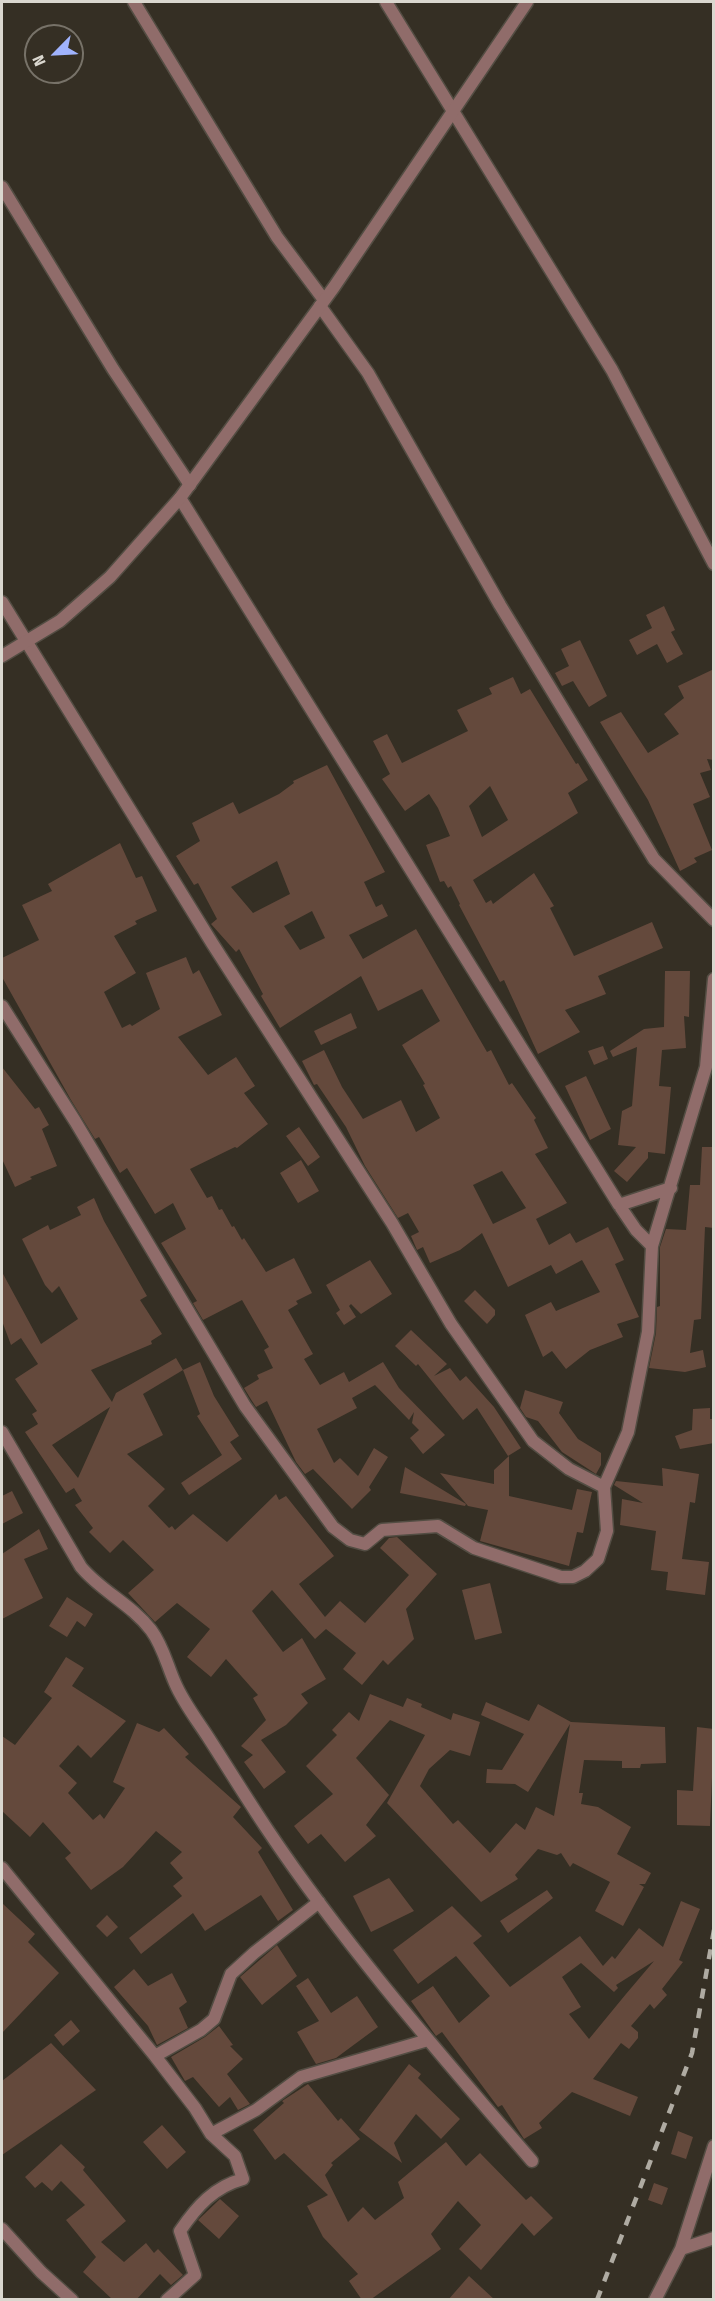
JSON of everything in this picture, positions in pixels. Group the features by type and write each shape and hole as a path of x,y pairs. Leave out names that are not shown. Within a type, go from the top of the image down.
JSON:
{"street":[{"path":"134,2 277,237 368,373 500,605 654,859 714,920"},
{"path":"386,2 612,370 714,564"},
{"path":"2,656 60,621 110,577 180,498 322,303 527,2"},
{"path":"2,187 113,369 190,485"},
{"path":"180,498 619,1205 636,1230 652,1246"},
{"path":"2,602 24,643 212,943 392,1223 451,1324 533,1441 569,1469 604,1487"},
{"path":"2,1006 93,1151 245,1406 321,1511 340,1533 350,1540 365,1544 382,1530 438,1526 474,1548 549,1574 573,1577 585,1571 598,1559 607,1531 604,1487 628,1432 639,1382 648,1332 652,1246 706,1067 714,979"},
{"path":"619,1205 671,1188"},
{"path":"2,1432 81,1567 94,1583 136,1612 152,1632 163,1650 175,1684 196,1719 268,1830 319,1902 428,2040 532,2162"},
{"path":"2,1868 155,2056 195,2108 211,2134 235,2156 243,2179 226,2184 197,2206 180,2231 195,2275 167,2300"},
{"path":"155,2056 201,2030 214,2019 231,1974 319,1902"},
{"path":"211,2134 256,2110 301,2077 428,2040"},
{"path":"656,2300 681,2249 713,2149"},
{"path":"2,2229 72,2300"},
{"path":"681,2249 714,2238"}],"building":[{"path":"664,606 675,630 671,632 683,654 667,663 657,644 637,655 629,640 652,628 646,615"},
{"path":"580,640 607,696 589,707 573,681 562,686 555,673 569,666 561,649"},
{"path":"714,669 714,760 707,759 711,770 700,773 710,797 693,804 712,850 694,858 697,862 680,871 648,800 600,722 621,712 648,753 679,734 664,714 684,698 678,686"},
{"path":"513,677 521,694 530,689 588,780 568,793 578,813 473,880 486,903 491,900 493,904 534,873 554,906 550,908 574,956 652,922 663,948 598,976 606,994 565,1010 580,1032 538,1054 504,980 500,982 451,886 448,888 444,881 440,882 426,845 450,836 438,808 429,794 405,811 382,779 390,774 373,741 387,734 402,763 468,731 457,710 492,694 489,688","holes":["490,786 508,820 482,837 469,806"]},
{"path":"327,765 385,872 364,882 376,907 382,904 388,916 349,935 363,959 416,929 487,1052 491,1050 509,1085 512,1083 536,1118 534,1120 548,1148 535,1154 567,1203 536,1219 549,1245 570,1233 576,1243 608,1227 624,1260 615,1264 639,1317 617,1324 623,1337 590,1350 566,1369 552,1351 543,1357 525,1315 551,1302 556,1311 600,1292 582,1260 556,1274 551,1265 508,1287 482,1233 460,1250 430,1263 423,1247 417,1250 411,1236 419,1232 408,1213 398,1218 365,1166 346,1127 317,1084 314,1085 302,1061 324,1050 342,1087 363,1119 401,1100 416,1132 440,1118 423,1085 425,1084 402,1045 440,1021 422,989 378,1011 361,976 280,1028 261,996 263,994 239,949 236,952 211,924 217,919 198,883 194,885 176,856 200,841 192,823 233,802 239,814 279,794 294,783 293,781","holes":["277,861 290,894 253,913 231,887","312,911 325,938 300,950 284,926","502,1171 526,1208 493,1224 473,1185"]},
{"path":"120,843 136,878 142,876 157,911 135,921 137,924 114,936 136,973 104,992 122,1028 130,1024 132,1026 160,1009 146,973 186,957 193,974 199,970 222,1015 178,1037 208,1075 236,1057 255,1086 244,1093 268,1124 237,1148 190,1169 207,1198 212,1196 219,1210 222,1209 232,1227 234,1226 242,1240 244,1238 266,1272 294,1258 312,1293 296,1301 298,1304 288,1310 313,1354 304,1359 320,1385 344,1372 349,1382 383,1362 399,1388 445,1435 423,1454 410,1438 419,1430 412,1423 414,1412 409,1420 375,1385 352,1398 357,1408 317,1429 334,1463 340,1458 358,1476 374,1448 388,1457 369,1487 371,1490 352,1509 313,1469 305,1474 296,1462 267,1401 256,1407 252,1401 244,1388 259,1379 257,1375 273,1368 264,1350 269,1347 242,1300 203,1320 193,1303 197,1301 161,1243 186,1229 173,1203 155,1214 127,1168 120,1173 99,1137 95,1139 71,1100 2,977 2,958 39,940 22,905 52,891 48,884"},
{"path":"665,971 690,971 689,1017 684,1016 686,1048 662,1050 659,1086 671,1087 665,1154 648,1152 648,1158 627,1182 614,1171 636,1147 618,1145 622,1111 632,1106 637,1047 613,1057 610,1051 644,1029 664,1027"},
{"path":"351,1013 357,1028 321,1045 314,1031"},
{"path":"603,1046 608,1059 594,1065 588,1051"},
{"path":"2,1067 35,1109 39,1107 49,1125 42,1129 57,1166 30,1177 32,1179 15,1187 2,1159"},
{"path":"586,1076 611,1129 590,1140 565,1086"},
{"path":"299,1127 320,1157 308,1166 286,1136"},
{"path":"702,1147 714,1147 714,1228 705,1227 701,1319 694,1320 690,1353 703,1350 706,1367 685,1372 649,1368 656,1333 657,1307 660,1306 660,1247 666,1229 686,1230 690,1185 700,1185"},
{"path":"301,1160 319,1191 298,1203 280,1173"},
{"path":"94,1198 104,1221 147,1296 140,1300 162,1334 151,1341 152,1344 91,1370 112,1402 116,1393 176,1358 183,1370 143,1394 163,1435 127,1454 165,1489 148,1506 169,1528 172,1526 175,1530 193,1514 227,1542 276,1494 279,1500 286,1496 334,1556 299,1584 325,1617 340,1601 365,1623 409,1575 380,1548 389,1538 397,1537 437,1574 406,1609 414,1639 388,1665 383,1660 362,1685 343,1669 356,1653 326,1629 315,1639 272,1590 252,1611 283,1652 302,1638 326,1679 301,1694 308,1703 286,1725 261,1740 286,1772 264,1789 244,1762 253,1755 241,1746 266,1720 253,1698 258,1695 226,1659 211,1677 187,1657 210,1629 177,1603 155,1622 128,1593 154,1570 123,1540 110,1553 89,1532 93,1528 75,1505 82,1501 74,1488 66,1493 25,1432 38,1424 32,1414 37,1411 15,1379 38,1364 21,1338 11,1345 2,1321 2,1272 41,1344 78,1319 59,1286 52,1293 45,1285 22,1239 48,1225 50,1230 81,1215 77,1207","holes":["110,1407 78,1478 52,1445"]},
{"path":"370,1260 392,1294 361,1314 351,1304 349,1306 356,1317 344,1325 336,1313 340,1310 326,1285"},
{"path":"475,1290 495,1310 495,1315 487,1324 464,1301"},
{"path":"411,1330 447,1364 434,1376 450,1368 460,1381 466,1376 494,1407 521,1448 508,1456 477,1408 463,1420 418,1364 416,1366 395,1346"},
{"path":"200,1362 214,1396 239,1436 230,1442 242,1459 189,1495 181,1483 222,1455 197,1416 200,1414 183,1370"},
{"path":"525,1390 563,1402 559,1413 578,1439 601,1453 601,1465 596,1474 562,1452 538,1421 526,1417 520,1408"},
{"path":"710,1408 710,1419 714,1419 714,1443 680,1449 675,1436 692,1430 693,1409"},
{"path":"509,1456 509,1496 572,1510 577,1489 592,1492 583,1533 577,1532 569,1566 480,1541 488,1510 468,1506 440,1473 494,1484 494,1470"},
{"path":"405,1467 466,1504 465,1506 400,1493"},
{"path":"662,1468 699,1474 695,1503 690,1502 682,1559 709,1562 705,1595 666,1590 668,1572 651,1570 656,1531 620,1525 622,1499 643,1503 614,1485 616,1481 663,1486"},
{"path":"12,1491 23,1513 2,1524 2,1496"},
{"path":"39,1529 48,1549 24,1559 43,1598 2,1619 2,1554"},
{"path":"490,1583 502,1633 475,1640 462,1590"},
{"path":"67,1597 93,1614 85,1627 77,1621 67,1637 49,1626"},
{"path":"66,1657 84,1668 72,1686 126,1721 91,1758 78,1745 59,1766 77,1783 68,1793 93,1820 100,1814 104,1819 125,1788 113,1782 137,1723 159,1732 164,1728 189,1754 185,1757 241,1807 233,1817 262,1848 258,1852 293,1910 278,1921 261,1895 205,1931 193,1913 141,1954 129,1938 182,1896 173,1886 183,1878 170,1863 182,1852 156,1831 123,1867 91,1890 65,1858 71,1853 43,1822 30,1837 2,1811 2,1736 15,1745 52,1698 44,1692"},
{"path":"370,1694 403,1707 407,1698 451,1720 453,1713 480,1722 470,1756 450,1750 429,1769 420,1786 453,1824 458,1820 490,1853 516,1823 525,1830 536,1807 554,1816 570,1724 528,1792 515,1784 486,1783 487,1769 502,1770 524,1734 481,1715 486,1702 529,1721 538,1704 571,1722 665,1727 666,1763 641,1764 640,1768 622,1768 622,1761 584,1760 579,1793 583,1793 581,1804 598,1807 631,1827 617,1854 651,1873 645,1884 639,1884 644,1887 623,1926 595,1911 610,1882 573,1863 570,1867 561,1853 557,1855 538,1849 515,1875 518,1879 481,1902 387,1803 425,1735 390,1720 356,1758 389,1795 366,1825 376,1836 345,1862 321,1834 308,1844 294,1826 333,1794 306,1766 337,1735 332,1730 349,1712 359,1721"},
{"path":"697,1727 714,1729 710,1826 677,1825 677,1790 693,1791"},
{"path":"389,1878 414,1911 371,1932 353,1896"},
{"path":"547,1890 553,1898 508,1933 500,1921"},
{"path":"681,1901 700,1909 679,1960 683,1962 662,1989 667,1995 654,2009 650,2004 631,2026 638,2032 638,2038 629,2049 621,2043 593,2079 638,2097 630,2116 572,2092 539,2123 542,2128 524,2139 502,2105 498,2107 442,2032 436,2036 411,2001 433,1986 459,2023 490,1996 456,1956 418,1984 393,1950 452,1906 482,1936 473,1943 510,1987 580,1936 603,1966 612,1956 615,1959 639,1928 663,1947","holes":["654,1961 589,2039 569,2014 581,2007 562,1977 581,1963 614,1992 618,1988 616,1985"]},
{"path":"2,1903 35,1934 28,1942 59,1973 2,2033"},
{"path":"107,1915 118,1927 107,1937 96,1926"},
{"path":"277,1945 297,1976 262,2005 240,1977"},
{"path":"134,1969 148,1986 172,1973 187,2002 179,2008 188,2028 157,2045 148,2026 114,1987"},
{"path":"308,1978 331,2013 357,1996 378,2027 336,2058 316,2064 297,2032 319,2021 296,1986"},
{"path":"71,2020 80,2031 63,2046 54,2035"},
{"path":"219,2026 233,2045 230,2046 243,2059 227,2074 250,2104 238,2110 230,2097 219,2107 193,2077 185,2081 171,2057"},
{"path":"51,2043 96,2090 2,2155 2,2081"},
{"path":"409,2064 421,2074 418,2078 460,2119 441,2139 416,2114 394,2143 402,2163 359,2130"},
{"path":"308,2084 338,2121 341,2118 360,2139 331,2163 333,2165 325,2175 348,2222 363,2207 375,2220 404,2198 398,2182 446,2142 466,2166 480,2153 526,2200 531,2196 553,2218 534,2236 522,2223 481,2270 459,2249 481,2225 458,2201 431,2234 441,2249 370,2300 362,2300 349,2281 358,2274 323,2237 307,2206 328,2195 284,2153 275,2160 253,2130 284,2103 282,2101"},
{"path":"162,2125 186,2152 167,2169 143,2142"},
{"path":"678,2131 693,2137 686,2159 671,2154"},
{"path":"61,2144 85,2167 83,2170 126,2221 101,2242 124,2262 146,2243 154,2253 158,2249 183,2275 171,2285 160,2274 136,2300 113,2300 83,2272 96,2257 66,2220 85,2205 61,2181 52,2191 42,2182 35,2188 25,2177"},
{"path":"654,2183 668,2188 662,2205 648,2200"},
{"path":"220,2199 239,2216 219,2239 198,2220"},
{"path":"469,2276 495,2300 448,2300"}],"railway":[{"path":"597,2300 692,2053 714,1930"}]}
